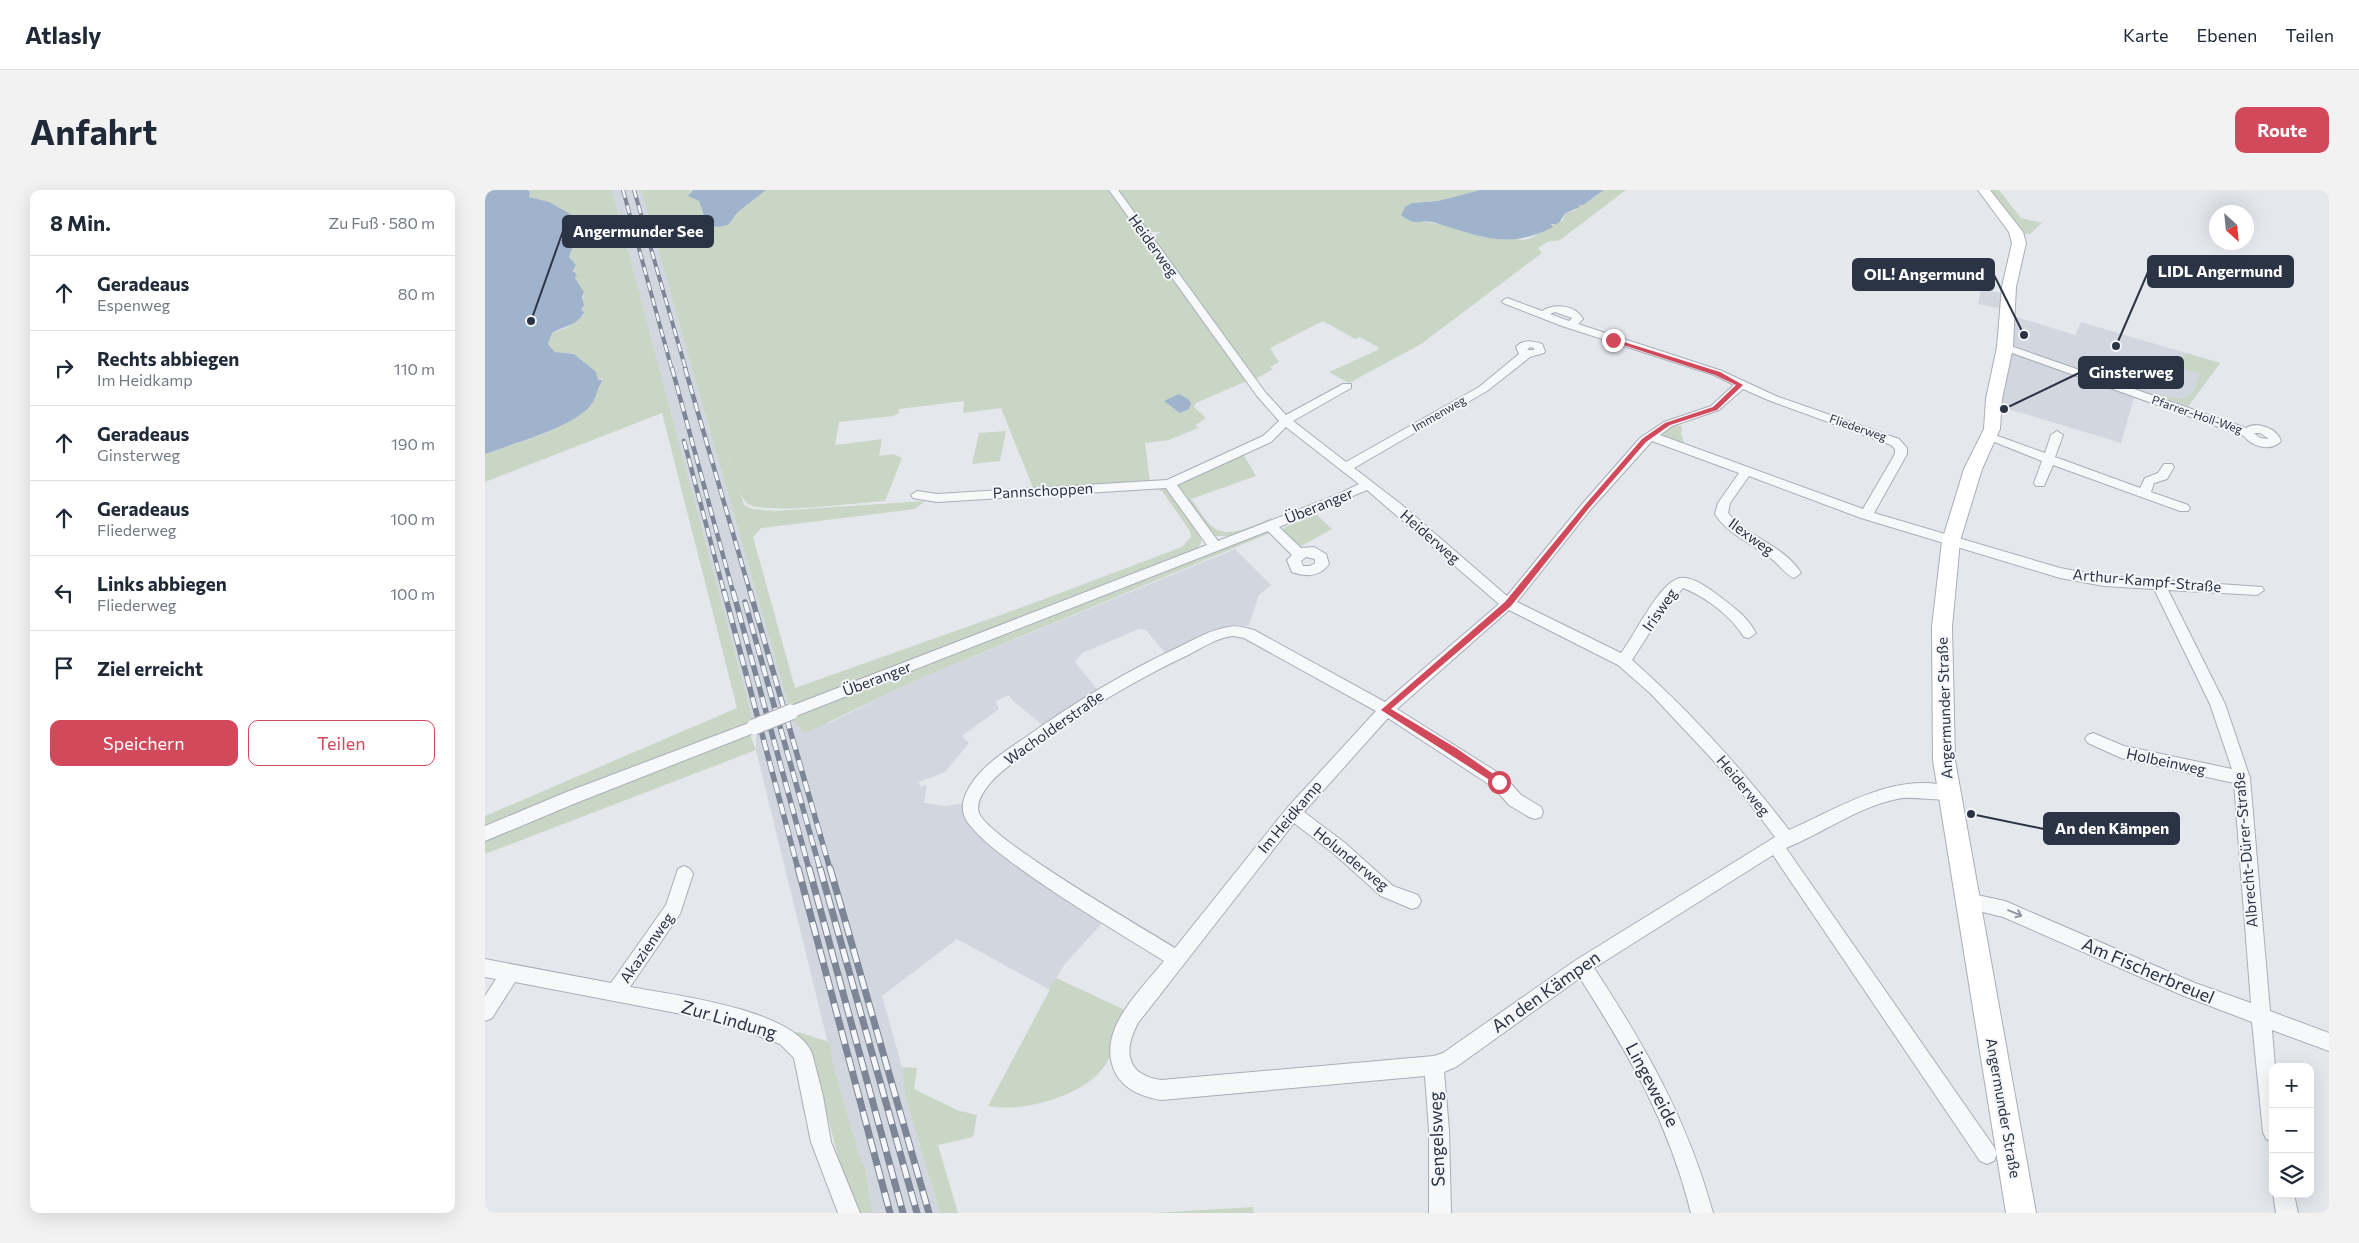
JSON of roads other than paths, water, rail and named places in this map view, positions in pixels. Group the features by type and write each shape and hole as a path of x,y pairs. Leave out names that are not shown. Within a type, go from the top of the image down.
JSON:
{"main road":[{"name":"Angermunder Straße","path":"1984,190 2018,238 2019,248 2009,287 2005,347 1994,399 1992,428 1973,469 1951,541 1942,627 1942,700 1945,760 1949,793 2021,1213"}],"street":[{"name":"Heiderweg","path":"1113,190 1261,394 1285,421 1415,523 1508,604 1562,629 1623,661 1656,690 1747,786 1781,842 1987,1154"},
{"name":"Fliederweg","path":"1507,301 1566,324 1572,324 1717,374 1740,385 1895,442 1901,448 1901,454 1866,515"},
{"name":"Pfarrer-Holl-Weg","path":"2005,347 2248,433"},
{"name":"Immenweg","path":"1346,467 1483,389 1526,354"},
{"path":"1650,436 1668,424 1715,408 1740,385"},
{"name":"Pannschoppen","path":"917,496 937,498 1169,484 1267,439 1285,421 1347,386"},
{"path":"2040,483 2057,435"},
{"name":"Arthur-Kampf-Straße","path":"1650,436 1866,515 2061,573 2104,581 2257,590"},
{"name":"Im Heidkamp","path":"1123,1064 1120,1048 1121,1036 1131,1018 1176,958 1293,813 1385,710 1508,604 1587,506 1650,436"},
{"path":"1989,437 2184,508"},
{"path":"2144,494 2149,481 2163,476 2168,467"},
{"name":"Ilexweg","path":"1746,472 1724,504 1721,514 1730,523 1781,558 1794,573"},
{"path":"1169,484 1215,547"},
{"name":"Überanger","path":"485,834 570,798 1270,526 1343,497 1367,485"},
{"name":"Überanger","path":"1270,526 1299,554"},
{"name":"Irisweg","path":"1623,661 1635,648 1672,589 1682,582 1700,589 1741,620 1749,633"},
{"name":"Albrecht-Dürer-Straße","path":"2159,585 2178,621 2230,735 2242,778 2260,1016 2270,1108"},
{"name":"Wacholderstraße","path":"1176,958 1034,867 981,829 971,815 972,797 980,784 1016,753 1101,694 1174,655 1229,631 1249,634 1385,710 1453,751 1499,782 1515,800 1535,812"},
{"name":"Holbeinweg","path":"2093,739 2121,752 2242,778"},
{"name":"An den Kämpen","path":"1123,1064 1127,1074 1139,1086 1161,1090 1434,1066 1449,1060 1582,966 1781,842 1876,798 1898,792 1923,790 1949,793"},
{"name":"Holunderweg","path":"1293,813 1339,848 1387,891 1412,901"},
{"name":"Akazienweg","path":"616,992 675,908 684,874"},
{"name":"Am Fischerbreuel","path":"1968,901 2005,909 2191,990 2329,1042"},
{"name":"Lingeweide","path":"1582,966 1648,1070 1673,1120 1694,1180 1702,1213"},
{"name":"Zur Lindung","path":"485,968 718,1012 768,1028 787,1037 802,1053 821,1142 849,1213"},
{"path":"485,1012 511,973"},
{"name":"Sengelsweg","path":"1434,1066 1439,1130 1440,1213"},
{"path":"2284,1198 2287,1213"}],"water":[{"path":"485,190 528,190 530,192 529,197 549,202 572,215 574,243 569,257 576,265 573,271 577,275 575,278 584,292 582,297 584,306 581,309 584,313 578,321 552,333 548,344 555,352 574,354 596,372 598,380 603,380 593,402 574,419 544,433 485,454"},
{"path":"693,190 766,190 738,212 728,225 717,227 707,225 699,201 688,196"},
{"path":"1480,190 1604,190 1583,205 1578,205 1580,207 1566,213 1559,223 1551,224 1553,227 1537,234 1508,240 1467,233 1436,223 1415,222 1401,215 1405,207 1412,203 1438,201"},
{"path":"1179,394 1191,403 1189,409 1180,413 1164,401"}],"railway":[{"path":"623,190 672,370"},
{"path":"634,190 686,370"},
{"path":"672,368 733,592"},
{"path":"685,368 750,592"},
{"path":"684,441 724,592"},
{"path":"724,591 798,869"},
{"path":"733,591 809,869"},
{"path":"750,591 830,869"},
{"path":"745,602 820,869"},
{"path":"798,868 890,1213"},
{"path":"809,868 903,1213"},
{"path":"820,868 917,1213"},
{"path":"830,868 929,1213"}],"place":[{"name":"Angermunder See","path":"531,321"},
{"name":"OIL! Angermund","path":"2024,335"},
{"name":"LIDL Angermund","path":"2116,346"},
{"name":"Ginsterweg","path":"2004,409"},
{"name":"An den Kämpen","path":"1971,814"}]}
